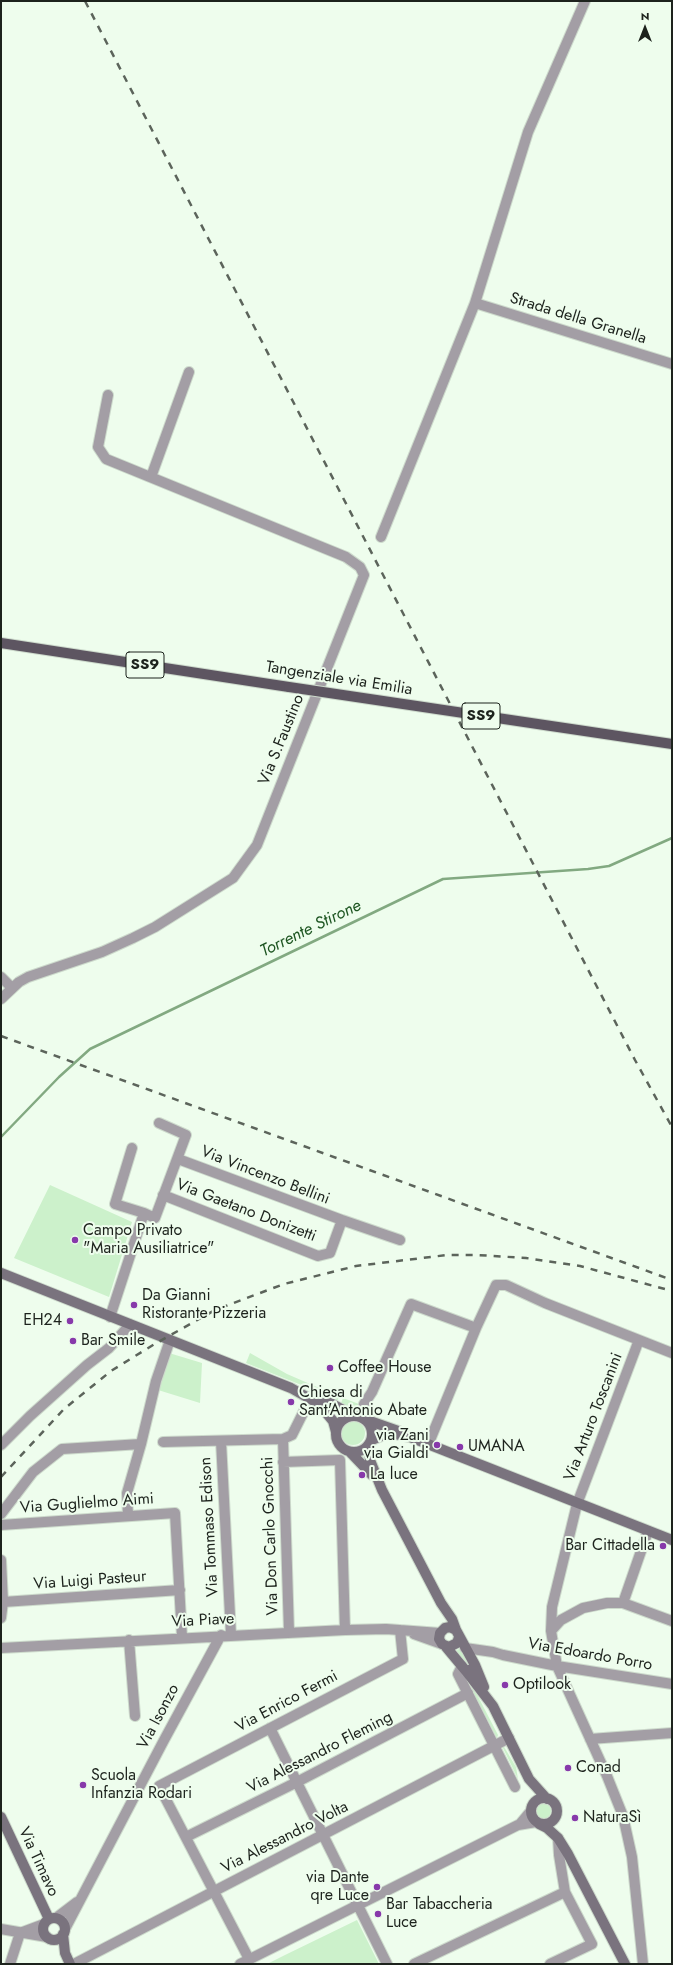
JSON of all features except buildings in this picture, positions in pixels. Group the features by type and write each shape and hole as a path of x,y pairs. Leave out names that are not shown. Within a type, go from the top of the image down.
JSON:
{"main road":[{"name":"Tangenziale via Emilia","path":"1,643 672,744"},
{"path":"1,1273 291,1388 318,1404 333,1421 338,1443 367,1468 382,1490"},
{"path":"291,1388 310,1392 352,1415 400,1431 428,1445 672,1540"},
{"path":"336,1432 341,1421 352,1415"},
{"path":"365,1419 373,1430 370,1443 370,1460 382,1490 440,1603 452,1619 465,1648 468,1667"},
{"path":"350,1452 361,1451 370,1443 384,1435 395,1434 410,1437"},
{"path":"440,1603 444,1620 439,1639 468,1667 488,1698 529,1778 555,1806 558,1838"},
{"path":"441,1631 450,1627 457,1633"},
{"path":"444,1645 455,1645 457,1633"},
{"path":"529,1778 532,1796 531,1810 538,1823 548,1828 558,1838 568,1854 625,1964"},
{"path":"531,1810 537,1800 547,1799"},
{"path":"538,1823 551,1822 556,1816"},
{"name":"Via Timavo","path":"1,1817 50,1921"},
{"path":"65,1953 44,1933 50,1921 64,1924 65,1953 70,1964"},
{"path":"49,1938 58,1939 64,1932"}],"street":[{"path":"381,537 475,303 528,132 585,1"},
{"name":"Strada della Granella","path":"475,303 672,364"},
{"path":"151,477 189,372"},
{"name":"Via S.Faustino","path":"1,999 12,988 28,977 102,952 155,927 233,878 257,845 363,578 360,567 346,557 106,459 98,447 108,395"},
{"path":"1,977 12,988"},
{"path":"132,1148 115,1204 155,1218 186,1135 159,1123"},
{"name":"Via Vincenzo Bellini","path":"178,1159 400,1240"},
{"name":"Via Gaetano Donizetti","path":"163,1195 318,1256 330,1253 342,1220"},
{"path":"110,1317 144,1213"},
{"path":"428,1445 476,1328 496,1285 506,1285 672,1353"},
{"path":"365,1419 364,1404 372,1392 411,1304 476,1328"},
{"path":"1,1445 30,1416 87,1364 109,1348 129,1324"},
{"path":"128,1516 127,1492 141,1444 156,1381 170,1340"},
{"name":"Via Arturo Toscanini","path":"640,1340 577,1504 552,1607 551,1631 557,1666 620,1810 628,1837 632,1857 643,1964"},
{"path":"163,1442 282,1439 292,1436 305,1409"},
{"name":"Via Don Carlo Gnocchi","path":"282,1439 288,1632"},
{"name":"Via Tommaso Edison","path":"221,1441 226,1635"},
{"path":"1,1514 33,1472 62,1449 141,1444"},
{"path":"283,1462 340,1460 345,1630"},
{"name":"Via Guglielmo Aimi","path":"1,1525 175,1513 180,1590"},
{"path":"623,1603 648,1531"},
{"path":"1,1560 3,1602 1,1618"},
{"path":"180,1590 182,1637"},
{"name":"Via Luigi Pasteur","path":"3,1602 180,1590"},
{"path":"551,1631 561,1620 583,1608 607,1603 623,1603 672,1622"},
{"name":"Via Piave","path":"1,1648 288,1632 345,1630 441,1631"},
{"name":"Via Piave","path":"403,1630 444,1645"},
{"name":"Via Enrico Fermi","path":"186,1837 159,1786 403,1659 403,1630"},
{"name":"Via Isonzo","path":"64,1932 163,1742 226,1635"},
{"path":"130,1640 135,1716"},
{"name":"Via Edoardo Porro","path":"465,1648 494,1652 557,1666 672,1684"},
{"name":"Via Edoardo Porro","path":"468,1667 481,1655 490,1657 503,1655"},
{"path":"468,1667 458,1674 515,1787"},
{"name":"Via Alessandro Fleming","path":"186,1837 297,1782 468,1693"},
{"path":"270,1728 322,1836 387,1964"},
{"path":"590,1740 672,1733"},
{"name":"Via Alessandro Volta","path":"74,1964 509,1738"},
{"path":"518,1825 531,1810"},
{"path":"186,1837 214,1890 245,1962 518,1825 538,1823"},
{"path":"550,1964 592,1944 565,1892 558,1855 558,1838"},
{"path":"414,1964 565,1892"},
{"name":"Via Isonzo","path":"20,1932 50,1921 82,1898"},
{"path":"1,1929 49,1938"},
{"path":"10,1964 20,1932"}],"green space":[{"name":"Campo Privato \"Maria Ausiliatrice\"","path":"50,1185 132,1222 109,1297 14,1258"},
{"path":"169,1353 202,1363 200,1403 158,1390"},
{"path":"250,1353 287,1374 340,1397 335,1403 319,1392 246,1363"},
{"path":"343,1398 359,1404 358,1409 340,1406"},
{"path":"353,1421 362,1424 365,1433 362,1442 353,1445 344,1442 341,1433 344,1424"},
{"path":"460,1648 468,1660 468,1665 455,1652"},
{"path":"471,1683 498,1735 497,1738 469,1684"},
{"path":"503,1745 516,1767 518,1779 502,1746"},
{"path":"543,1803 549,1805 551,1811 549,1817 543,1819 537,1817 535,1811 537,1805"},
{"path":"357,1920 379,1964 267,1964 285,1955"}],"waterway":[{"name":"Torrente Stirone","path":"1,1137 59,1077 90,1049 443,879 588,869 609,866 672,838"}],"railway":[{"path":"85,1 635,1060 672,1127"},
{"path":"1,1036 672,1280"},
{"path":"1,1477 64,1409 111,1371 215,1310 284,1284 356,1266 447,1255 477,1255 526,1258 580,1266 672,1291"}],"place":[{"name":"Campo Privato \"Maria Ausiliatrice\"","path":"75,1240"},
{"name":"Da Gianni Ristorante Pizzeria","path":"134,1305"},
{"name":"EH24","path":"70,1321"},
{"name":"Bar Smile","path":"73,1341"},
{"name":"Coffee House","path":"330,1368"},
{"name":"Chiesa di Sant'Antonio Abate","path":"291,1402"},
{"name":"via Zani via Gialdi","path":"437,1445"},
{"name":"UMANA","path":"460,1447"},
{"name":"La luce","path":"362,1475"},
{"name":"Bar Cittadella","path":"663,1546"},
{"name":"Optilook","path":"505,1685"},
{"name":"Conad","path":"568,1768"},
{"name":"Scuola Infanzia Rodari","path":"83,1785"},
{"name":"NaturaSì","path":"575,1818"},
{"name":"via Dante qre Luce","path":"377,1887"},
{"name":"Bar Tabaccheria Luce","path":"378,1914"}]}
